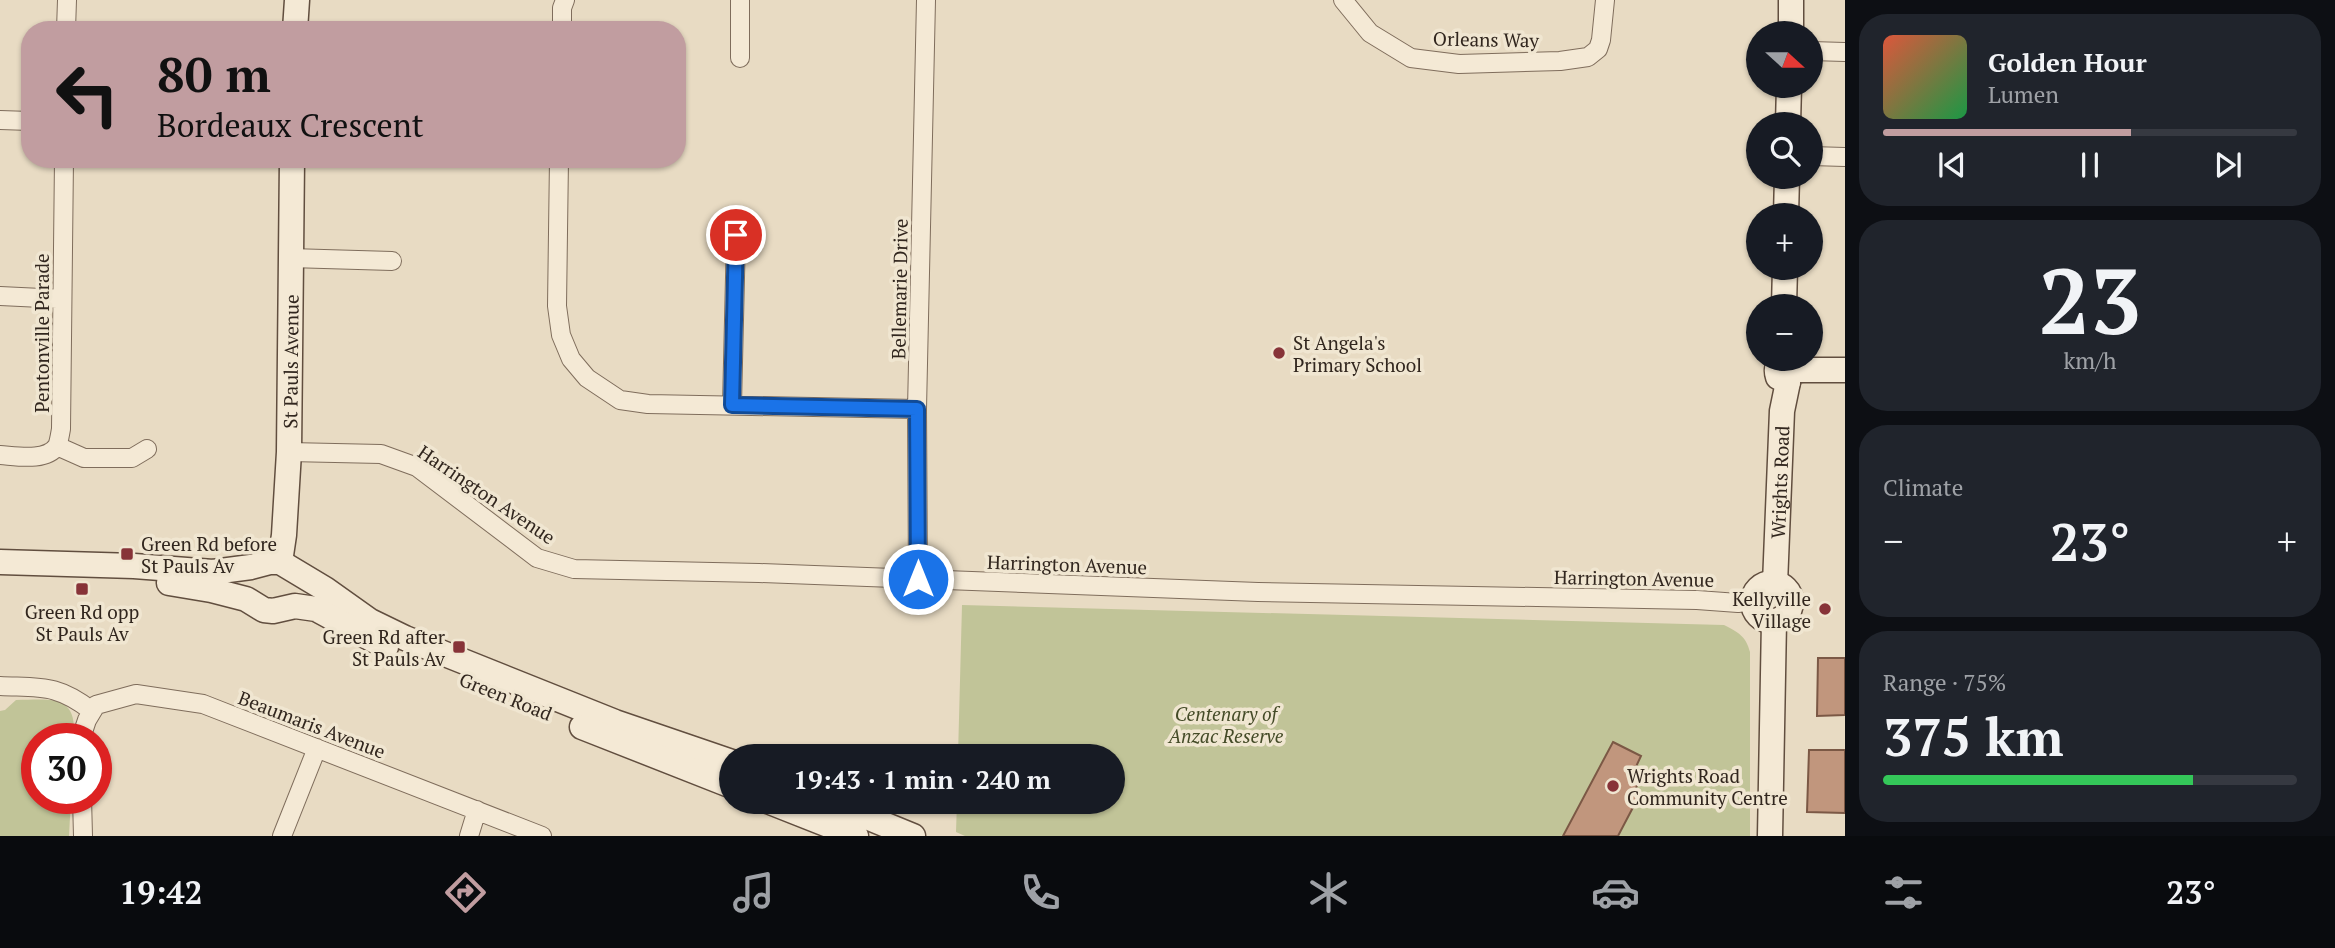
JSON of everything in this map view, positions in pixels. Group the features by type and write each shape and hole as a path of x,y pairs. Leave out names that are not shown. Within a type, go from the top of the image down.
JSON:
{"main road":[{"path":"296,21 297,0"},
{"path":"1791,0 1791,21"},
{"name":"St Pauls Avenue","path":"278,565 284,535 289,452 292,168"},
{"path":"1823,369 1845,370"},
{"name":"Wrights Road","path":"1775,584 1782,411 1789,371"},
{"path":"0,562 134,566 213,572 278,565 296,577 297,593 291,603 283,609 273,611 246,599 177,584 0,578"},
{"path":"258,606 248,588 250,579 255,569 278,565"},
{"name":"Green Road","path":"278,565 325,589 370,621 405,638 615,722 719,758"},
{"path":"1775,584 1787,591 1791,600 1787,614 1774,621 1757,615 1753,601 1760,588 1775,584"},
{"name":"Green Road","path":"283,609 295,606 316,609 400,654 719,781"},
{"path":"1770,836 1774,621"},
{"path":"800,814 856,836"},
{"path":"859,814 913,836"}],"street":[{"path":"66,21 67,0"},
{"path":"562,21 565,0"},
{"path":"740,0 740,58"},
{"name":"Bellemarie Drive","path":"918,579 917,409 926,0"},
{"name":"Orleans Way","path":"1343,0 1370,33 1410,58 1459,64 1560,61 1588,57 1598,49 1601,40 1605,0"},
{"path":"1824,51 1845,52"},
{"path":"0,120 21,121"},
{"path":"1823,156 1845,157"},
{"name":"Pentonville Parade","path":"57,446 61,429 64,168"},
{"path":"559,168 557,306 561,335 571,359 587,377 620,400 648,404 917,409"},
{"path":"732,405 736,235"},
{"path":"290,258 392,261"},
{"path":"0,296 62,299"},
{"path":"0,455 46,455 57,446 84,458 132,458 147,449"},
{"name":"Harrington Avenue","path":"289,452 381,454 417,467 537,558 574,569 1258,592 1738,603 1753,601"},
{"path":"0,686 48,688 74,697 92,711 86,723"},
{"name":"Beaumaris Avenue","path":"92,711 96,705 136,694 203,704 542,836"},
{"path":"282,836 317,748"},
{"path":"469,836 477,810"},
{"path":"82,814 83,836"}],"green space":[{"name":"Centenary of Anzac Reserve","path":"962,605 1724,625 1741,635 1750,652 1750,836 965,836 956,832 957,814 1125,814 1125,744 958,744"},
{"path":"16,700 51,700 66,706 71,713 74,723 21,723 21,814 70,814 69,836 0,836 0,711"}],"building":[{"path":"1818,658 1845,658 1845,715 1817,716"},
{"name":"Wrights Road Community Centre","path":"1613,742 1641,756 1633,773 1639,780 1635,791 1640,794 1618,836 1563,836"},
{"path":"1809,750 1845,750 1845,813 1807,812"}],"place":[{"name":"St Angela's Primary School","path":"1279,353"},
{"name":"Green Rd before St Pauls Av","path":"127,554"},
{"name":"Green Rd opp St Pauls Av","path":"82,589"},
{"name":"Kellyville Village","path":"1825,609"},
{"name":"Green Rd after St Pauls Av","path":"459,647"},
{"name":"Wrights Road Community Centre","path":"1613,786"}],"route":[{"path":"736,235 732,405 917,409 918,579"}]}
